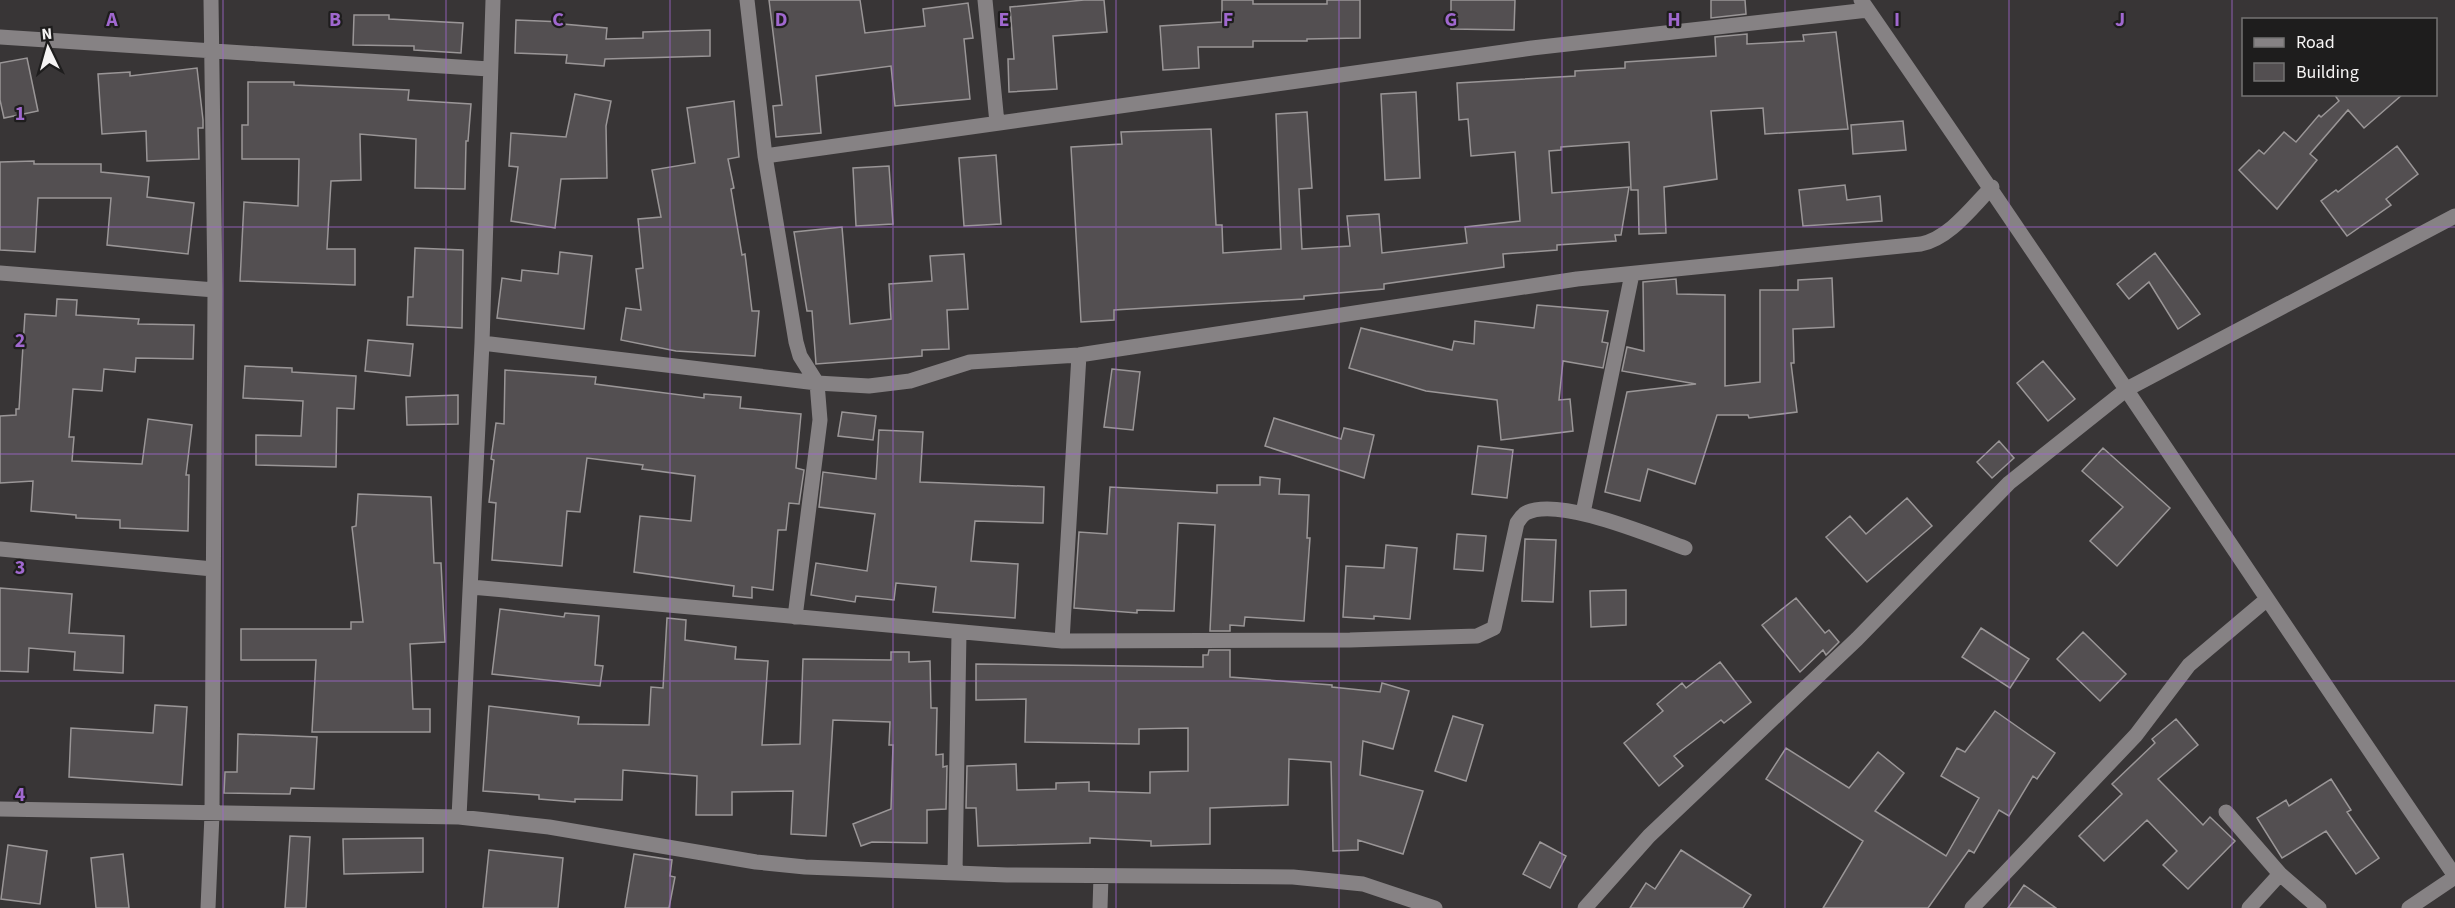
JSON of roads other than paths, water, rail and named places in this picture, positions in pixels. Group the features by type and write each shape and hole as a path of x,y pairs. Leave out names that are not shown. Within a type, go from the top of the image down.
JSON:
{"street":[{"path":"208,908 212,814 216,290 211,0"},
{"path":"459,817 482,343 493,0"},
{"path":"747,0 765,156 796,342 800,356 817,383 820,420 795,617"},
{"path":"985,0 997,123"},
{"path":"765,156 1532,48 1865,5 1992,187 2266,600 2455,877 2409,908"},
{"path":"0,37 489,69"},
{"path":"482,343 817,383 869,386 910,381 969,362 1079,355 1577,279 1933,242 1992,187"},
{"path":"1585,908 1649,836 1857,639 2009,483 2127,389 2455,216"},
{"path":"0,273 216,290"},
{"path":"1583,513 1632,274"},
{"path":"1062,641 1079,355"},
{"path":"471,587 1062,641 1350,640 1477,636 1494,628 1517,523 1524,514 1538,509 1583,513 1685,548"},
{"path":"0,549 213,569"},
{"path":"1972,908 2136,735 2189,665 2266,600"},
{"path":"955,873 959,632"},
{"path":"0,809 459,817 549,826 756,862 805,867 1101,876 1293,877 1363,884 1435,908"},
{"path":"2226,812 2280,874 2319,908"},
{"path":"2249,908 2280,874"},
{"path":"1100,908 1101,876"}]}
